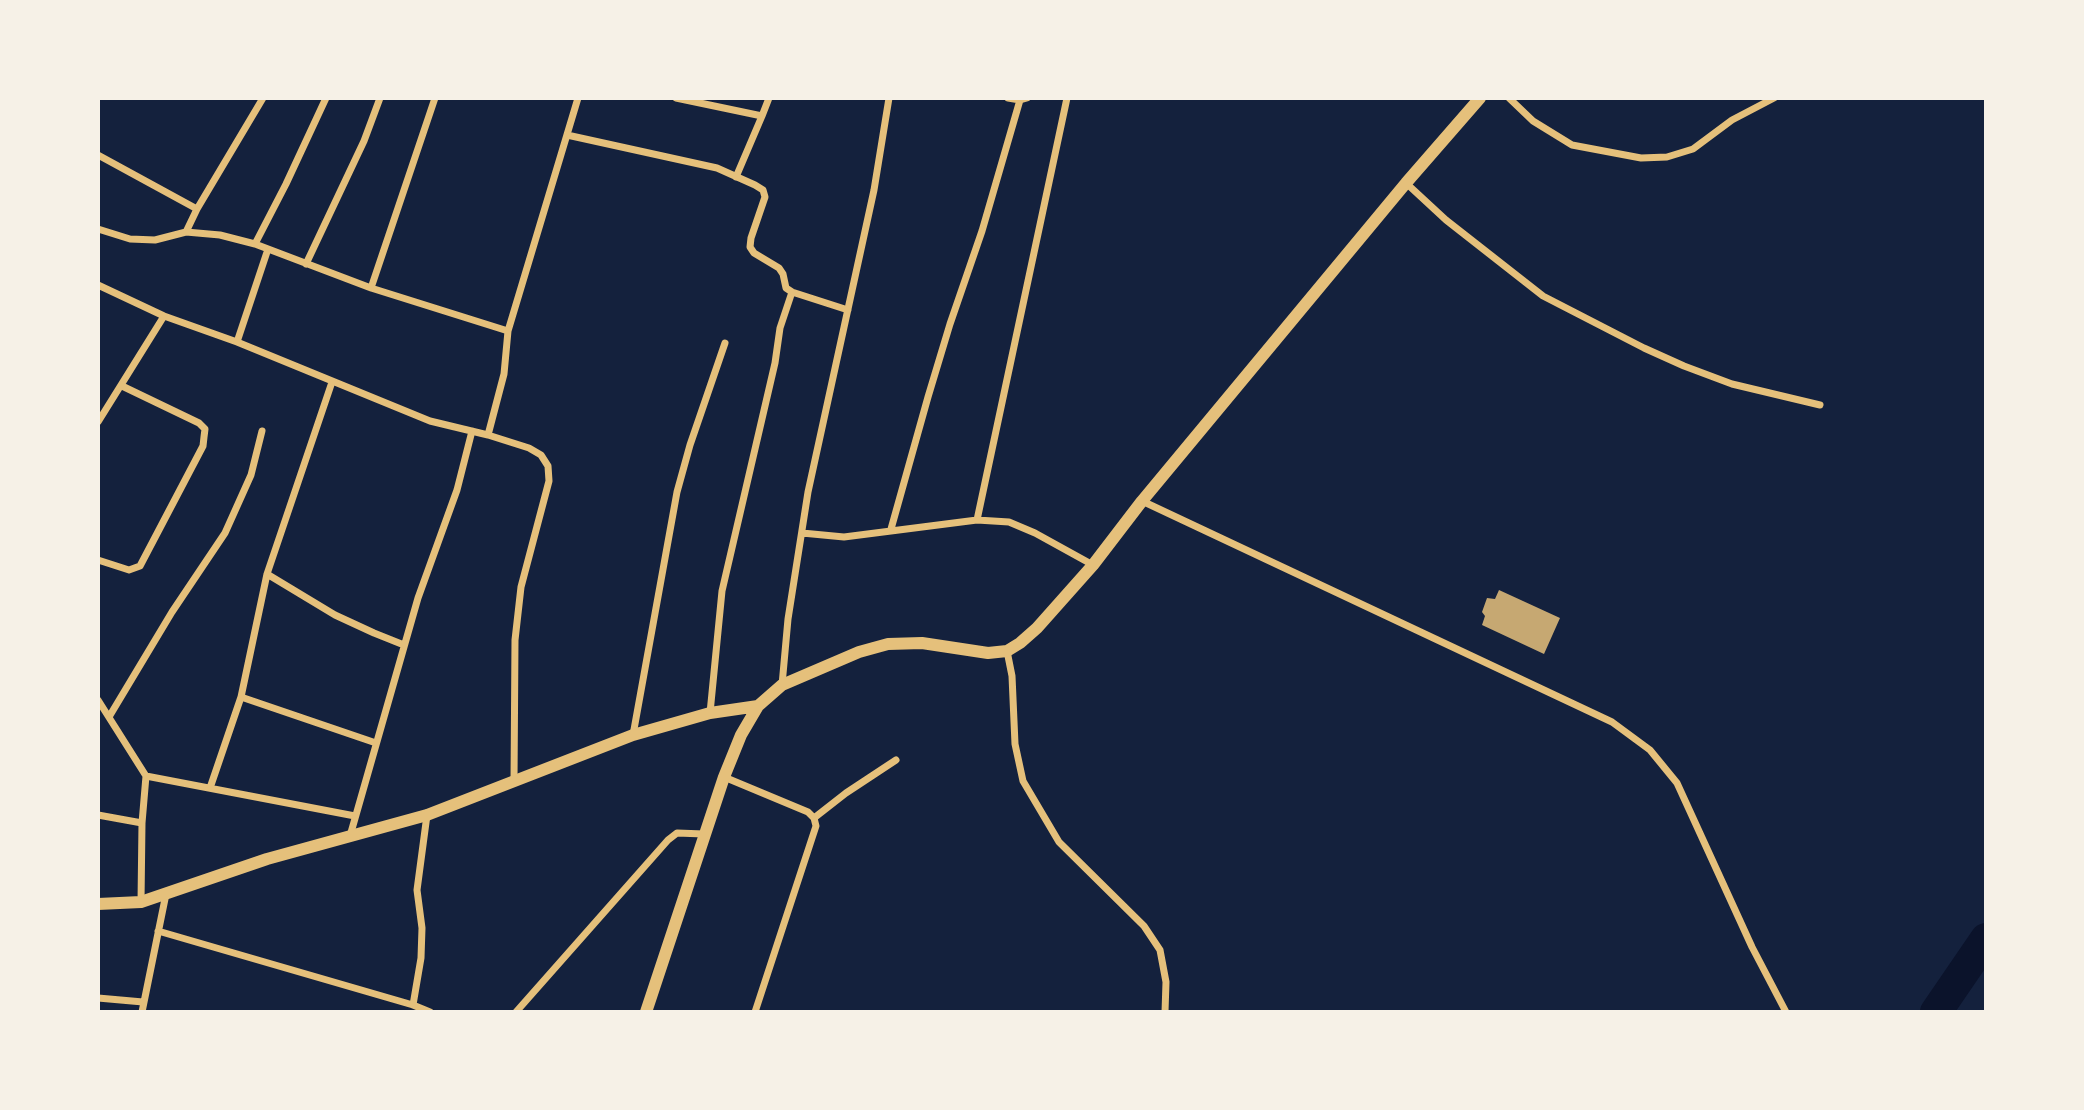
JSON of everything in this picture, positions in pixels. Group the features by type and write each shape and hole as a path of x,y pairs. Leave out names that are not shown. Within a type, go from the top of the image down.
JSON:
{"street":[{"path":"255,244 326,98"},
{"path":"306,264 364,141 380,98"},
{"path":"371,288 396,221 435,98"},
{"path":"488,435 504,374 508,331 578,98"},
{"path":"676,98 762,116"},
{"path":"736,177 769,98"},
{"path":"782,685 808,492 874,190 889,98"},
{"path":"891,529 950,324 1023,99 1008,98"},
{"path":"977,520 1067,98"},
{"path":"646,1012 724,777 741,735 758,706 782,685 859,652 888,644 922,643 970,652 1007,651 1037,628 1093,565 1142,500 1480,98"},
{"path":"1509,98 1533,121 1572,145 1641,158 1667,158 1693,149 1732,120 1774,98"},
{"path":"186,232 260,99"},
{"path":"567,135 717,168 763,190 765,197 750,247 754,253 779,268 786,288 792,292 848,310"},
{"path":"98,155 197,209"},
{"path":"1406,183 1483,251 1543,296 1684,366 1732,384 1819,405"},
{"path":"98,229 130,239 155,240 186,232 220,235 255,244 371,288 508,331"},
{"path":"237,342 268,249"},
{"path":"98,285 164,316 237,342 430,421 488,435 529,448 541,455 548,466 549,481 519,600 514,652 514,783"},
{"path":"710,713 722,592 775,363 778,336 792,292"},
{"path":"98,422 164,316"},
{"path":"633,734 677,492 724,343"},
{"path":"210,788 242,697 267,574 304,472 332,382"},
{"path":"98,560 130,570 140,566 203,446 205,429 198,422 121,386"},
{"path":"109,717 225,533 251,475 262,431"},
{"path":"349,837 418,598 457,490 472,431"},
{"path":"1142,500 1612,722 1650,750 1677,783 1752,947 1786,1012"},
{"path":"803,533 844,537 977,520 1009,522 1093,565"},
{"path":"267,574 335,615 404,645"},
{"path":"1007,651 1012,676 1015,744 1023,780 1059,842 1144,926 1160,950 1166,982 1165,1012"},
{"path":"242,697 376,743"},
{"path":"98,700 146,776 142,823 141,902"},
{"path":"98,904 141,902 267,859 427,816 633,734 710,713 758,706"},
{"path":"814,818 896,760"},
{"path":"146,776 355,816"},
{"path":"724,777 808,812 814,818 815,833 755,1012"},
{"path":"98,815 142,823"},
{"path":"413,1005 421,958 422,928 417,890 427,816"},
{"path":"516,1012 668,840 677,833 704,834"},
{"path":"142,1012 166,894"},
{"path":"158,931 430,1012"},
{"path":"98,998 143,1002"}],"building":[{"path":"1499,590 1560,618 1544,654 1482,625 1485,616 1482,612 1487,598 1495,599"}],"waterway":[{"path":"1936,1012 1986,939"}]}
